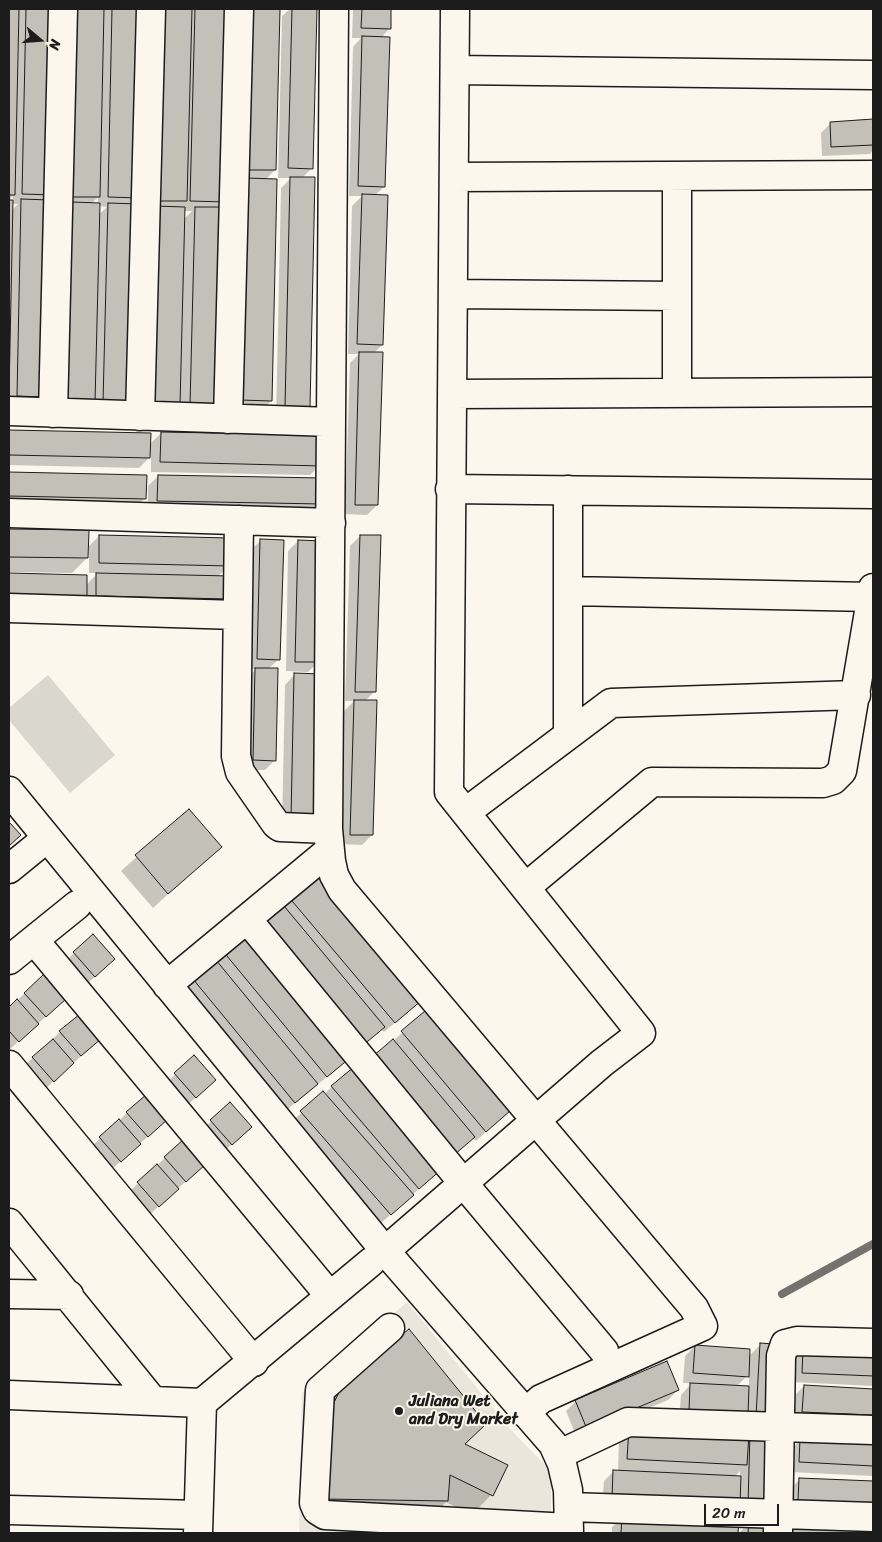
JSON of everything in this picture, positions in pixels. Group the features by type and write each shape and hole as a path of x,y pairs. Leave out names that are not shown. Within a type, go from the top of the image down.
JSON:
{"street":[{"path":"53,413 63,9"},
{"path":"140,416 151,9"},
{"path":"228,419 239,9"},
{"path":"334,9 329,840 334,875 342,890 694,1308 703,1326 541,1399 525,1413"},
{"path":"9,1395 202,1404 464,1184 602,1063 641,1033 449,792 455,9"},
{"path":"455,70 873,75"},
{"path":"454,177 873,175"},
{"path":"677,176 677,393"},
{"path":"453,294 677,296"},
{"path":"452,394 873,392"},
{"path":"9,411 331,422"},
{"path":"450,489 873,494"},
{"path":"568,490 568,734"},
{"path":"9,513 330,523"},
{"path":"239,520 236,756 240,772 276,824 280,827 329,840"},
{"path":"526,887 652,782 823,783 834,780 842,771 872,592 568,591"},
{"path":"9,608 237,615"},
{"path":"466,812 611,703 856,695"},
{"path":"9,791 167,984 378,1257 552,1444 558,1455 568,1490 569,1523"},
{"path":"9,869 47,838"},
{"path":"167,984 247,919 329,840"},
{"path":"9,960 77,905"},
{"path":"247,919 464,1184 604,1351"},
{"path":"34,940 330,1296"},
{"path":"9,1065 254,1362"},
{"path":"9,1223 154,1401"},
{"path":"9,1294 68,1296"},
{"path":"390,1328 320,1390 314,1504 317,1510 325,1515 569,1523 778,1524 873,1517"},
{"path":"778,1524 781,1356 786,1344 797,1341 873,1343"},
{"path":"9,1510 198,1524 202,1404"},
{"path":"558,1455 628,1422 873,1430"}],"shaded area":[{"path":"48,675 115,755 70,793 9,720 9,708"},
{"name":"Juliana Wet and Dry Market","path":"407,1302 511,1430 551,1471 551,1533 299,1533 302,1393"}],"building":[{"path":"9,9 19,9 15,195 9,195"},
{"path":"26,9 57,9 53,195 22,194"},
{"path":"75,9 104,9 100,197 71,197"},
{"path":"112,9 145,9 140,198 108,197"},
{"path":"163,9 192,9 187,201 158,201"},
{"path":"195,9 231,9 226,202 190,201"},
{"path":"251,9 280,9 276,170 247,170"},
{"path":"292,9 317,9 313,169 288,168"},
{"path":"362,9 391,9 391,29 361,28"},
{"path":"362,36 390,37 385,187 358,186"},
{"path":"873,119 873,145 831,147 830,122"},
{"path":"290,177 315,177 310,408 285,407"},
{"path":"246,178 277,179 272,401 240,400"},
{"path":"362,194 388,195 383,345 357,344"},
{"path":"21,199 50,200 45,397 17,396"},
{"path":"9,200 13,200 9,395"},
{"path":"72,202 100,203 95,402 67,401"},
{"path":"108,203 139,204 134,403 103,402"},
{"path":"155,206 185,207 180,405 150,405"},
{"path":"195,207 224,207 220,405 190,405"},
{"path":"359,352 383,352 378,505 355,505"},
{"path":"9,430 151,433 150,458 9,455"},
{"path":"161,432 322,435 322,466 160,462"},
{"path":"9,472 147,475 146,499 9,496"},
{"path":"158,475 323,478 322,504 157,501"},
{"path":"9,529 89,530 88,558 9,557"},
{"path":"99,535 231,538 230,566 99,563"},
{"path":"360,535 381,535 376,692 355,692"},
{"path":"260,539 284,540 280,660 257,659"},
{"path":"298,540 322,541 320,662 295,662"},
{"path":"9,573 87,575 87,603 9,601"},
{"path":"96,573 230,576 229,599 96,596"},
{"path":"255,668 278,668 276,761 253,760"},
{"path":"294,673 321,674 318,818 291,818"},
{"path":"354,700 377,700 373,835 350,835"},
{"path":"189,809 222,847 168,894 135,855"},
{"path":"9,822 21,835 9,846"},
{"path":"314,872 422,1000 395,1023 287,895"},
{"path":"284,906 385,1027 362,1046 262,924"},
{"path":"244,931 350,1058 327,1077 222,950"},
{"path":"93,934 115,959 95,977 73,952"},
{"path":"211,954 318,1084 295,1103 188,973"},
{"path":"44,974 66,999 46,1017 24,993"},
{"path":"17,999 39,1024 19,1042 9,1031 9,1007"},
{"path":"425,1011 510,1111 486,1132 401,1031"},
{"path":"80,1014 102,1038 81,1056 59,1031"},
{"path":"53,1039 74,1063 54,1082 32,1057"},
{"path":"393,1039 475,1137 454,1155 372,1057"},
{"path":"194,1055 216,1080 196,1098 174,1073"},
{"path":"355,1066 442,1169 419,1189 331,1086"},
{"path":"323,1091 414,1195 391,1215 300,1111"},
{"path":"147,1094 168,1119 148,1137 126,1112"},
{"path":"230,1102 252,1127 232,1145 210,1120"},
{"path":"119,1119 141,1144 121,1162 99,1137"},
{"path":"184,1139 206,1164 186,1182 164,1157"},
{"path":"157,1164 179,1189 159,1207 137,1182"},
{"path":"409,1329 486,1424 465,1444 508,1465 493,1496 450,1475 448,1501 323,1499 328,1415 343,1384"},
{"path":"760,1343 774,1344 771,1416 756,1416"},
{"path":"695,1345 750,1349 749,1377 693,1373"},
{"path":"803,1349 873,1353 873,1376 802,1373"},
{"path":"667,1361 679,1390 587,1429 575,1400"},
{"path":"690,1383 749,1386 748,1415 689,1412"},
{"path":"804,1385 873,1389 873,1415 802,1412"},
{"path":"629,1428 749,1434 747,1465 627,1459"},
{"path":"750,1432 769,1432 766,1505 748,1505"},
{"path":"800,1439 873,1443 873,1466 799,1462"},
{"path":"613,1470 741,1476 740,1504 612,1498"},
{"path":"799,1478 873,1481 873,1504 798,1501"},
{"path":"622,1516 739,1521 738,1533 621,1533"},
{"path":"749,1520 768,1521 767,1533 748,1533"},
{"path":"793,1525 873,1529 873,1533 792,1533"}],"waterway":[{"path":"782,1294 873,1244"}],"place":[{"name":"Juliana Wet and Dry Market","path":"399,1411"}]}
